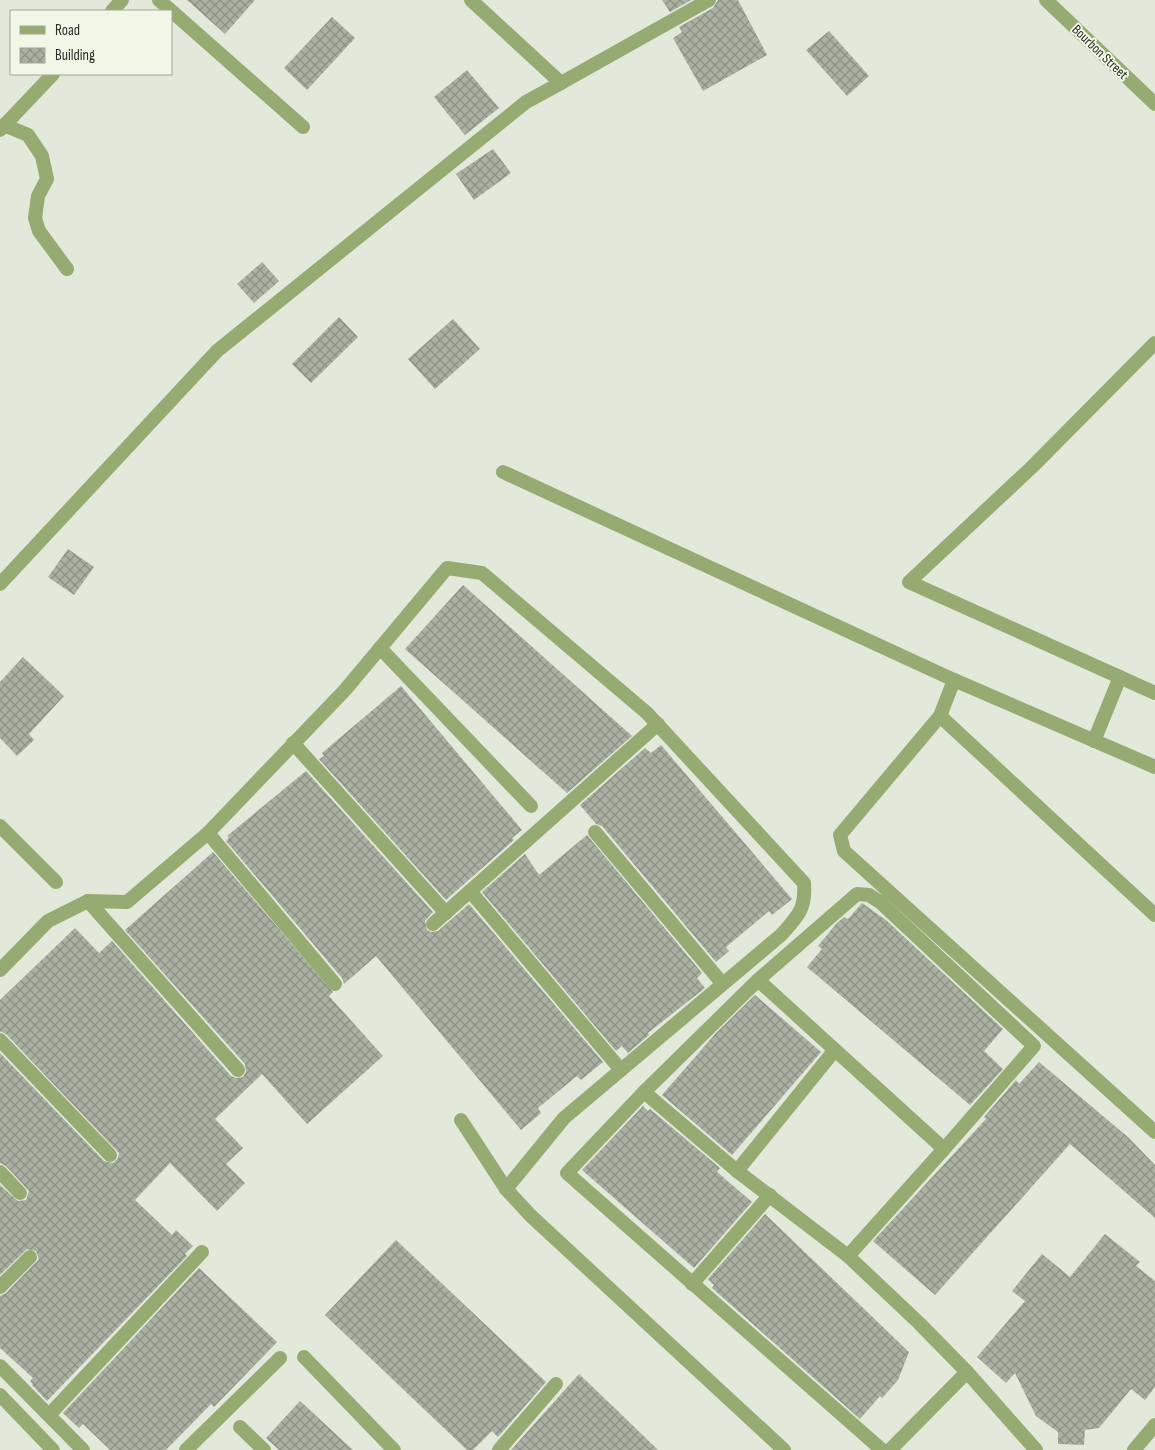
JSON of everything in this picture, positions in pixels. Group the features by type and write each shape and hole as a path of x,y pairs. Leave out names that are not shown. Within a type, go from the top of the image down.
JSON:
{"street":[{"path":"113,10 122,0"},
{"path":"159,0 170,10"},
{"path":"471,0 562,83"},
{"path":"0,584 217,350 526,102 709,0"},
{"name":"Bourbon Street","path":"1046,0 1155,104"},
{"path":"172,11 303,126"},
{"path":"52,75 2,127 28,135 42,156 47,179 38,196 35,218 39,230 66,269"},
{"path":"1155,344 1032,467 909,582 1155,694"},
{"path":"503,472 954,680 1155,767"},
{"path":"0,970 48,921 88,901 127,902 208,833 345,690 447,568 482,573 658,724 804,883 805,899 801,912 781,935 564,1118 506,1189"},
{"path":"380,648 532,806"},
{"path":"1094,740 1120,678"},
{"path":"954,680 940,716 840,835 844,851 1155,1132"},
{"path":"940,716 1155,915"},
{"path":"433,924 658,724"},
{"path":"293,743 446,913"},
{"path":"0,826 56,882"},
{"path":"595,832 722,983"},
{"path":"208,833 335,984"},
{"path":"470,891 621,1070"},
{"path":"848,1256 1034,1046 880,902 869,894 857,894 758,980 644,1092 567,1174 882,1450"},
{"path":"88,901 238,1070"},
{"path":"758,980 834,1051 944,1148"},
{"path":"0,1040 110,1155"},
{"path":"737,1171 834,1051"},
{"path":"644,1092 737,1171 848,1256 968,1372 1036,1450"},
{"path":"461,1120 506,1189 531,1216 784,1450"},
{"path":"0,1172 20,1193"},
{"path":"692,1284 770,1195"},
{"path":"49,1415 202,1252"},
{"path":"0,1287 30,1257"},
{"path":"304,1357 394,1450"},
{"path":"186,1450 280,1358"},
{"path":"0,1366 83,1450"},
{"path":"890,1450 968,1372"},
{"path":"500,1450 556,1384"},
{"path":"0,1395 53,1450"},
{"path":"1134,1450 1155,1425"},
{"path":"240,1427 264,1450"}],"building":[{"path":"187,0 255,0 225,34"},
{"path":"662,0 691,0 670,12"},
{"path":"718,0 738,0 767,55 703,91 673,38 682,32 679,27 713,8"},
{"path":"332,17 355,38 307,90 284,68"},
{"path":"829,31 869,76 847,96 806,50"},
{"path":"467,70 499,108 465,135 434,97"},
{"path":"493,149 511,173 474,200 456,174"},
{"path":"262,262 279,281 254,303 237,284"},
{"path":"339,317 358,337 311,383 292,364"},
{"path":"453,319 480,349 435,389 408,359"},
{"path":"68,549 94,567 74,595 48,577"},
{"path":"463,585 632,736 567,793 405,649"},
{"path":"23,657 64,696 29,734 34,740 17,756 0,738 0,682"},
{"path":"401,686 522,830 512,838 514,840 446,900 319,759 324,756 322,753"},
{"path":"661,745 792,899 772,915 769,911 726,947 729,951 716,962 602,826 596,824 580,805 645,748 651,753"},
{"path":"306,771 433,912 425,921 427,930 431,932 438,931 469,904 603,1062 581,1080 577,1076 538,1108 541,1113 521,1130 376,956 344,984 342,978 226,841 229,838 227,836"},
{"path":"587,835 702,973 697,978 705,988 648,1033 649,1035 628,1053 622,1046 616,1051 482,892 525,854 539,875"},
{"path":"213,852 333,992 329,996 383,1056 307,1124 262,1074 215,1119 243,1148 226,1164 245,1183 217,1211 170,1163 135,1200 172,1235 176,1230 193,1246 185,1254 187,1256 47,1401 32,1385 30,1381 33,1378 0,1348 0,1296 6,1293 39,1259 36,1251 27,1249 0,1275 0,1185 18,1201 26,1200 29,1191 6,1166 0,1163 0,1053 104,1161 113,1163 118,1158 119,1153 6,1034 0,1031 0,1000 75,928 99,953 112,941 231,1076 236,1078 243,1077 246,1072 245,1064 125,930"},
{"path":"862,903 886,920 1003,1029 984,1051 1003,1069 970,1105 807,967 822,949 818,946 836,924 844,917 848,919"},
{"path":"755,995 821,1052 732,1155 662,1095 716,1033"},
{"path":"1039,1062 1129,1138 1155,1165 1155,1218 1070,1144 935,1295 873,1241 986,1119 984,1117 1016,1080 1019,1084"},
{"path":"643,1106 648,1111 650,1109 720,1168 717,1172 752,1202 694,1268 582,1170"},
{"path":"765,1214 909,1352 898,1380 882,1398 880,1396 860,1419 712,1288 714,1285 708,1279"},
{"path":"1105,1234 1140,1262 1136,1266 1155,1281 1155,1387 1145,1400 1131,1389 1099,1428 1085,1430 1084,1445 1058,1444 1058,1432 1036,1416 1015,1373 1006,1383 977,1357 1025,1301 1012,1291 1042,1254 1070,1277"},
{"path":"396,1240 546,1382 498,1437 492,1431 473,1450 467,1450 325,1315"},
{"path":"199,1268 277,1342 214,1407 211,1404 166,1450 110,1450 83,1424 79,1428 63,1413"},
{"path":"579,1374 622,1415 658,1450 511,1450"},
{"path":"300,1401 353,1450 279,1450 266,1438"}]}
